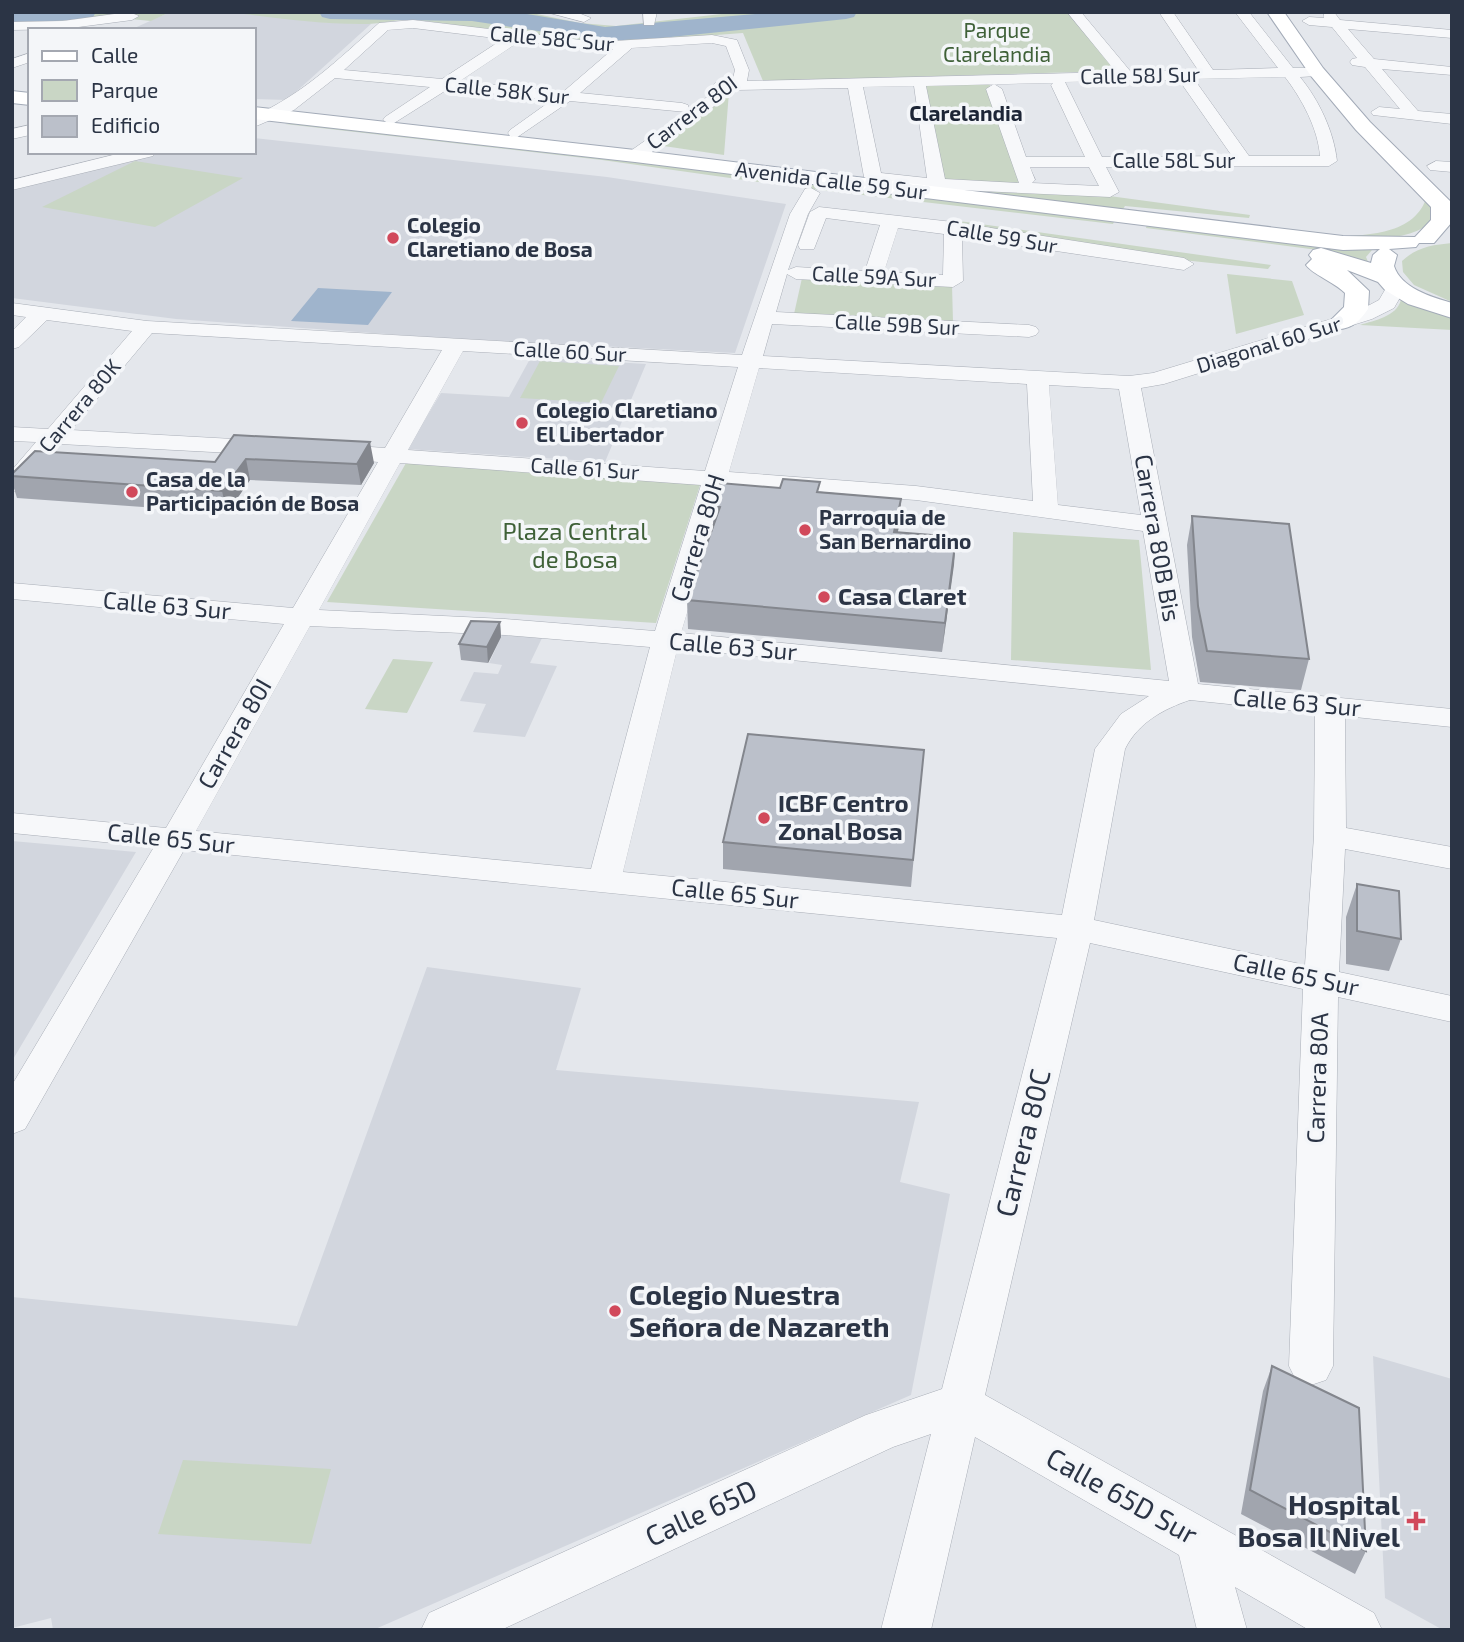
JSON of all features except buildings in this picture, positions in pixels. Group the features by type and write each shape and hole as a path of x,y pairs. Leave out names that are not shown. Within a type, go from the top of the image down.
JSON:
{"main road":[{"path":"1275,12 1317,72 1378,143 1444,209 1441,223 1417,240 1397,246 1384,257 1381,263 1391,282"},
{"path":"1319,17 1324,40"},
{"path":"1339,60 1355,80"},
{"path":"1375,107 1399,132"},
{"name":"Avenida Calle 59 Sur","path":"258,119 626,155 1240,238 1329,257 1391,282 1418,300 1452,311"},
{"name":"Avenida Calle 59 Sur","path":"258,119 607,165 815,202 1240,238 1343,243 1452,236"},
{"path":"1240,238 1345,232 1376,227 1404,214 1423,186"},
{"path":"1240,238 1318,265 1351,283 1357,291 1359,301 1356,309 1341,323"}],"street":[{"path":"553,12 584,18"},
{"path":"1074,12 1126,76"},
{"path":"1166,12 1208,74"},
{"path":"1242,12 1289,72"},
{"path":"1396,12 1451,71"},
{"path":"12,26 96,26 132,16"},
{"path":"1319,17 1452,34"},
{"path":"1319,17 1370,63 1414,116"},
{"name":"Calle 58C Sur","path":"368,38 391,24 413,24 569,45 626,46 712,39"},
{"path":"391,120 516,37"},
{"path":"258,119 312,91 368,38 394,40"},
{"name":"Carrera 80I","path":"712,39 732,43 743,74 740,80 626,155 649,127 682,108 709,79 712,39"},
{"path":"516,133 566,97 626,46"},
{"path":"352,54 379,57"},
{"path":"1339,60 1451,71"},
{"path":"446,64 472,66"},
{"name":"Calle 58L Sur","path":"1020,162 1329,161 1327,141 1321,124 1302,89 1289,72"},
{"name":"Calle 58J Sur","path":"709,79 733,86 1317,72"},
{"name":"Calle 58K Sur","path":"331,73 682,108"},
{"path":"1183,75 1244,161"},
{"path":"589,78 609,80"},
{"name":"Calle 59 Sur","path":"855,83 873,177 937,184 1110,192 1095,162"},
{"path":"1059,85 1095,162"},
{"path":"920,88 937,184"},
{"path":"994,89 1028,188"},
{"path":"312,91 338,94"},
{"path":"391,100 445,106"},
{"path":"1375,107 1414,116 1451,120"},
{"path":"514,113 566,119"},
{"path":"12,185 139,155"},
{"name":"Calle 59 Sur","path":"815,202 891,220 953,228 1044,246 1184,264"},
{"name":"Carrera 80H","path":"604,881 666,641 765,318 792,267 815,202"},
{"path":"873,277 891,220"},
{"name":"Calle 59A Sur","path":"792,267 873,277 953,281 953,228"},
{"name":"Diagonal 60 Sur","path":"1129,383 1156,379 1377,310 1387,304 1391,282"},
{"name":"Calle 60 Sur","path":"12,309 147,327 1129,383"},
{"path":"12,343 42,313"},
{"name":"Calle 59B Sur","path":"765,318 1029,331"},
{"name":"Carrera 80K","path":"12,485 147,327"},
{"name":"Carrera 80I","path":"12,1119 175,839 455,346"},
{"path":"1038,378 1046,510"},
{"name":"Carrera 80B Bis","path":"1129,383 1185,693"},
{"path":"12,434 285,449"},
{"name":"Calle 61 Sur","path":"312,450 916,493 1156,525"},
{"name":"Calle 63 Sur","path":"12,591 301,617 492,626 666,641 1452,718"},
{"name":"Carrera 80C","path":"906,1630 1076,928 1110,748 1115,736 1126,723 1145,710 1185,693"},
{"name":"Carrera 80A","path":"1311,1366 1321,981 1329,836 1330,706"},
{"name":"Calle 65 Sur","path":"12,823 1076,928 1452,1009"},
{"path":"1329,836 1452,858"},
{"name":"Calle 65D Sur","path":"959,1404 1357,1630"},
{"name":"Calle 65D","path":"446,1630 491,1620 882,1430 959,1404"},
{"path":"1199,1539 1222,1630"}],"shaded area":[{"path":"229,12 320,22 371,24 287,100 256,99 256,28 134,28 168,13"},
{"name":"Colegio Claretiano de Bosa","path":"256,138 607,177 786,204 735,353 428,337 176,319 12,298 12,188 149,154 256,154"},
{"name":"Colegio Claretiano El Libertador","path":"531,357 646,364 605,462 407,449 441,393 509,397"},
{"path":"502,635 542,638 530,663 557,666 525,737 473,732 486,704 460,701 474,672 498,674 502,665 489,663"},
{"path":"12,841 136,852 12,1061"},
{"name":"Colegio Nuestra Señora de Nazareth","path":"427,967 581,988 556,1070 919,1102 900,1182 950,1194 911,1395 373,1630 53,1630 51,1618 12,1628 12,1297 297,1326"},
{"name":"Hospital Bosa Il Nivel","path":"1373,1356 1452,1379 1452,1630 1443,1630 1385,1598"}],"green space":[{"path":"12,12 198,12 168,13 151,21 110,17 12,24"},
{"name":"Parque Clarelandia","path":"229,12 527,12 580,23 616,26 739,12 1067,12 1116,71 763,81 743,33 589,42 417,20 369,24 334,23"},
{"path":"989,83 1026,186 945,181 924,85"},
{"path":"729,92 724,155 657,145"},
{"path":"297,122 605,156 771,179 766,183 602,160 285,124"},
{"path":"135,161 243,178 155,227 42,207"},
{"path":"807,184 1115,220 1113,224 803,188"},
{"path":"975,188 1102,195 1250,215 1249,218 1125,206 1123,209 972,191"},
{"path":"1426,199 1432,208 1431,223 1420,230 1395,237 1328,237 1385,232 1398,227 1410,221"},
{"path":"959,221 1271,265 1268,269 1154,257 959,225"},
{"path":"1147,224 1372,250 1366,257 1369,264 1318,250 1146,228"},
{"path":"1452,243 1452,302 1414,285 1403,272 1402,261 1425,247"},
{"path":"1227,274 1292,281 1304,315 1236,334"},
{"path":"802,278 952,285 953,322 794,314"},
{"path":"1401,300 1452,316 1452,330 1360,325 1390,314"},
{"path":"540,361 619,366 601,403 520,398"},
{"name":"Plaza Central de Bosa","path":"406,463 701,482 656,623 327,602"},
{"path":"1013,532 1139,540 1151,670 1011,660"},
{"path":"393,659 433,662 407,713 365,709"},
{"path":"183,1460 331,1469 311,1544 158,1534"}],"water":[{"path":"318,288 392,292 368,325 291,321"}],"waterway":[{"path":"12,17 85,12"},
{"path":"330,12 472,14 605,34 661,31 846,12"}],"place":[{"name":"Colegio Claretiano de Bosa","path":"393,238"},
{"name":"Colegio Claretiano El Libertador","path":"522,423"},
{"name":"Casa de la Participación de Bosa","path":"132,492"},
{"name":"Parroquia de San Bernardino","path":"805,530"},
{"name":"Casa Claret","path":"824,597"},
{"name":"ICBF Centro Zonal Bosa","path":"764,818"},
{"name":"Colegio Nuestra Señora de Nazareth","path":"615,1311"},
{"name":"Hospital Bosa Il Nivel","path":"1416,1521"}],"district":[{"name":"Clarelandia","path":"966,114"}]}
